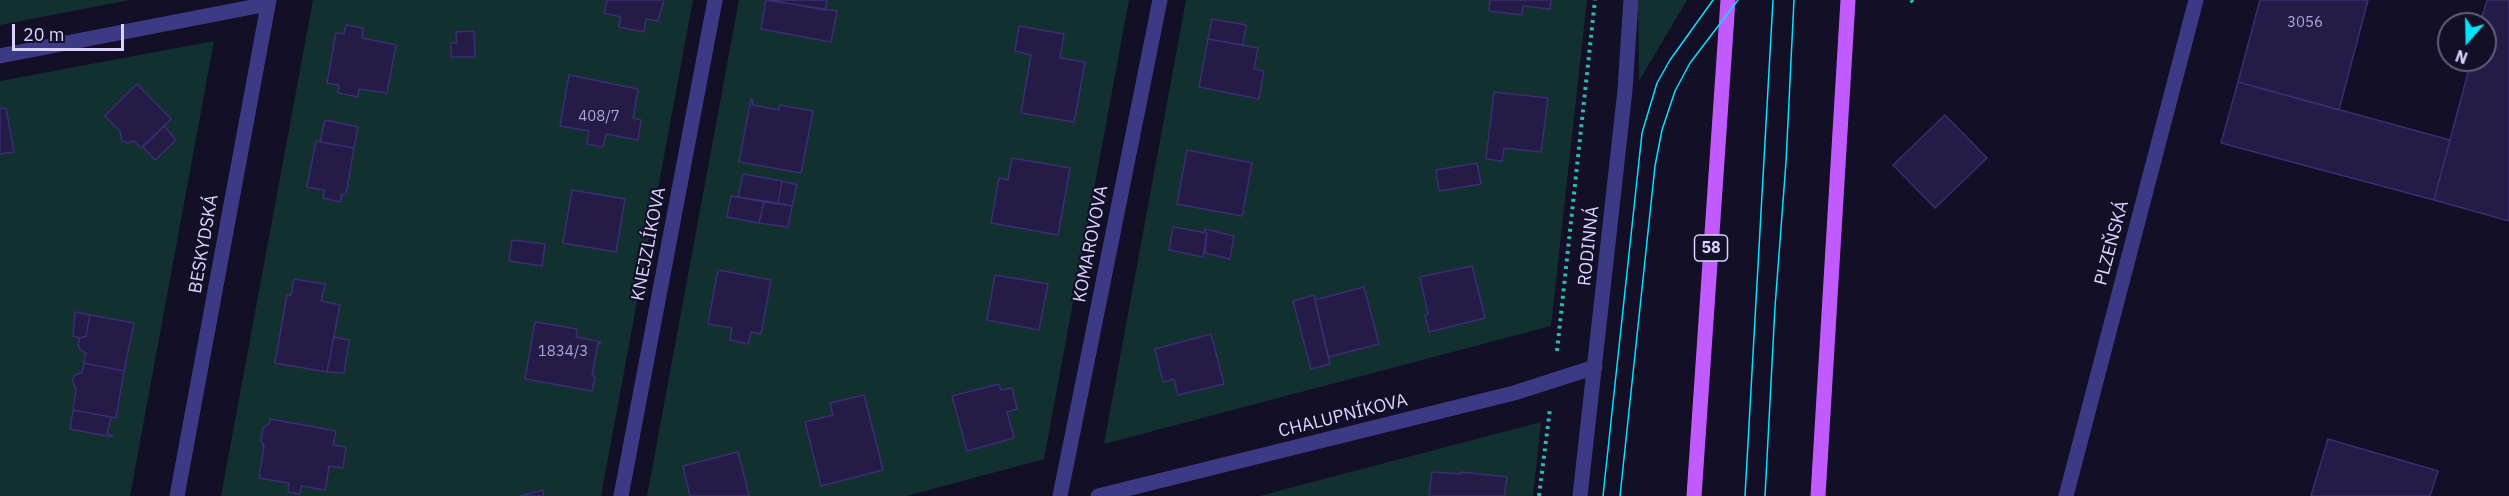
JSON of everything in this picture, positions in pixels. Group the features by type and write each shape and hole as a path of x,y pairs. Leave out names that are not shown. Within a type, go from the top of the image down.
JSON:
{"main road":[{"name":"58","path":"1694,496 1728,0"},
{"path":"1818,496 1848,0"}],"street":[{"name":"KNEJZLÍKOVA","path":"621,496 714,0"},
{"name":"KOMAROVOVA","path":"1060,496 1161,0"},
{"name":"RODINNÁ","path":"1580,496 1625,90 1631,0"},
{"name":"PLZEŇSKÁ","path":"2066,496 2196,0"},
{"path":"0,57 268,2"},
{"name":"BESKYDSKÁ","path":"177,496 268,2"},
{"name":"CHALUPNÍKOVA","path":"1098,496 1514,393 1595,366"}],"path":[{"path":"1539,496 1554,380 1595,0"},
{"path":"1911,0 1915,5"}],"green space":[{"path":"0,0 130,0 0,25"},
{"path":"313,0 693,0 601,496 221,496"},
{"path":"739,0 1129,0 1044,459 907,496 647,496"},
{"path":"1186,0 1587,0 1551,326 1104,444"},
{"path":"1639,0 1687,0 1639,81 1638,4"},
{"path":"214,41 130,496 0,496 0,81"},
{"path":"1541,422 1533,496 1259,496"}],"building":[{"path":"607,0 664,0 658,21 646,19 644,32 619,27 621,17 604,13"},
{"path":"766,0 837,11 831,42 761,29"},
{"path":"769,0 827,0 825,10"},
{"path":"1490,0 1551,0 1550,9 1523,6 1522,15 1489,11"},
{"path":"2260,0 2368,0 2339,110 2238,82"},
{"path":"2487,0 2509,0 2509,221 2434,200 2468,72 2497,72 2497,12 2484,12"},
{"path":"1212,19 1246,25 1243,45 1208,39"},
{"path":"346,25 363,28 362,38 396,45 387,93 359,89 358,97 338,93 339,85 327,83 336,33 344,34"},
{"path":"1019,26 1064,34 1060,58 1085,62 1074,122 1021,113 1031,55 1015,51"},
{"path":"474,31 475,57 451,57 451,43 457,43 456,32"},
{"path":"1208,39 1258,48 1254,69 1264,71 1259,99 1199,87"},
{"path":"569,75 638,89 633,118 641,120 638,140 606,134 603,147 587,144 589,131 560,126"},
{"path":"2238,82 2450,140 2434,200 2221,143"},
{"path":"137,84 171,119 141,148 134,141 128,143 122,141 120,131 105,116"},
{"path":"1494,92 1548,98 1541,152 1504,148 1502,161 1486,159"},
{"path":"751,99 753,100 752,105 779,110 780,105 813,111 801,173 739,162"},
{"path":"6,108 14,152 0,154 0,109"},
{"path":"1945,115 1987,158 1935,208 1893,165"},
{"path":"325,120 358,127 354,148 320,142"},
{"path":"164,126 176,140 155,160 143,147"},
{"path":"316,141 354,148 346,194 342,194 340,202 323,198 325,190 307,187"},
{"path":"1187,150 1252,163 1242,216 1177,204"},
{"path":"1012,158 1070,168 1058,235 991,223 999,178 1008,180"},
{"path":"1477,163 1481,184 1439,191 1436,170"},
{"path":"743,174 782,181 778,203 738,197"},
{"path":"782,181 797,185 792,206 778,203"},
{"path":"572,190 625,199 616,252 563,243"},
{"path":"731,196 764,202 759,223 727,217"},
{"path":"764,202 792,206 788,227 759,223"},
{"path":"1173,227 1207,233 1203,257 1169,250"},
{"path":"1205,229 1234,236 1230,259 1205,253 1207,233"},
{"path":"512,240 545,244 542,266 509,261"},
{"path":"1472,266 1485,318 1429,332 1425,315 1428,314 1420,277"},
{"path":"718,270 771,280 761,334 751,332 748,344 730,340 732,328 708,324"},
{"path":"995,275 1048,284 1039,330 987,320"},
{"path":"294,279 325,284 321,301 340,305 327,372 275,363 287,295 291,295"},
{"path":"1364,287 1379,344 1328,357 1315,300"},
{"path":"1314,295 1330,364 1311,369 1293,301"},
{"path":"75,312 90,315 86,336 80,338 73,336"},
{"path":"90,315 134,323 124,371 84,363 86,353 80,350 78,344 80,338 86,336"},
{"path":"535,322 577,329 576,337 601,342 598,343 592,376 595,376 592,391 525,379"},
{"path":"1211,334 1224,384 1178,395 1174,379 1163,382 1155,349"},
{"path":"334,337 349,340 344,373 327,372"},
{"path":"84,363 124,371 116,418 73,410 76,389 72,380 76,374 82,373"},
{"path":"999,384 1001,390 1012,388 1017,409 1007,412 1014,438 967,451 952,396"},
{"path":"864,395 883,470 821,486 805,422 833,415 830,403"},
{"path":"73,410 111,417 107,434 113,436 70,429"},
{"path":"270,419 336,431 333,445 346,447 343,468 329,466 325,490 301,486 300,494 288,492 289,483 259,478 264,446 261,441 263,428 269,424"},
{"path":"2328,439 2438,471 2430,496 2311,496"},
{"path":"738,452 749,496 690,496 683,466"},
{"path":"1432,472 1461,474 1461,472 1507,477 1504,496 1429,496"},
{"path":"543,490 544,496 520,496"}],"tram line":[{"path":"1603,496 1642,133 1657,83 1670,60 1713,0"},
{"path":"1620,496 1655,166 1662,130 1675,91 1690,63 1738,0"},
{"path":"1745,496 1773,0"},
{"path":"1765,496 1794,0"}]}
